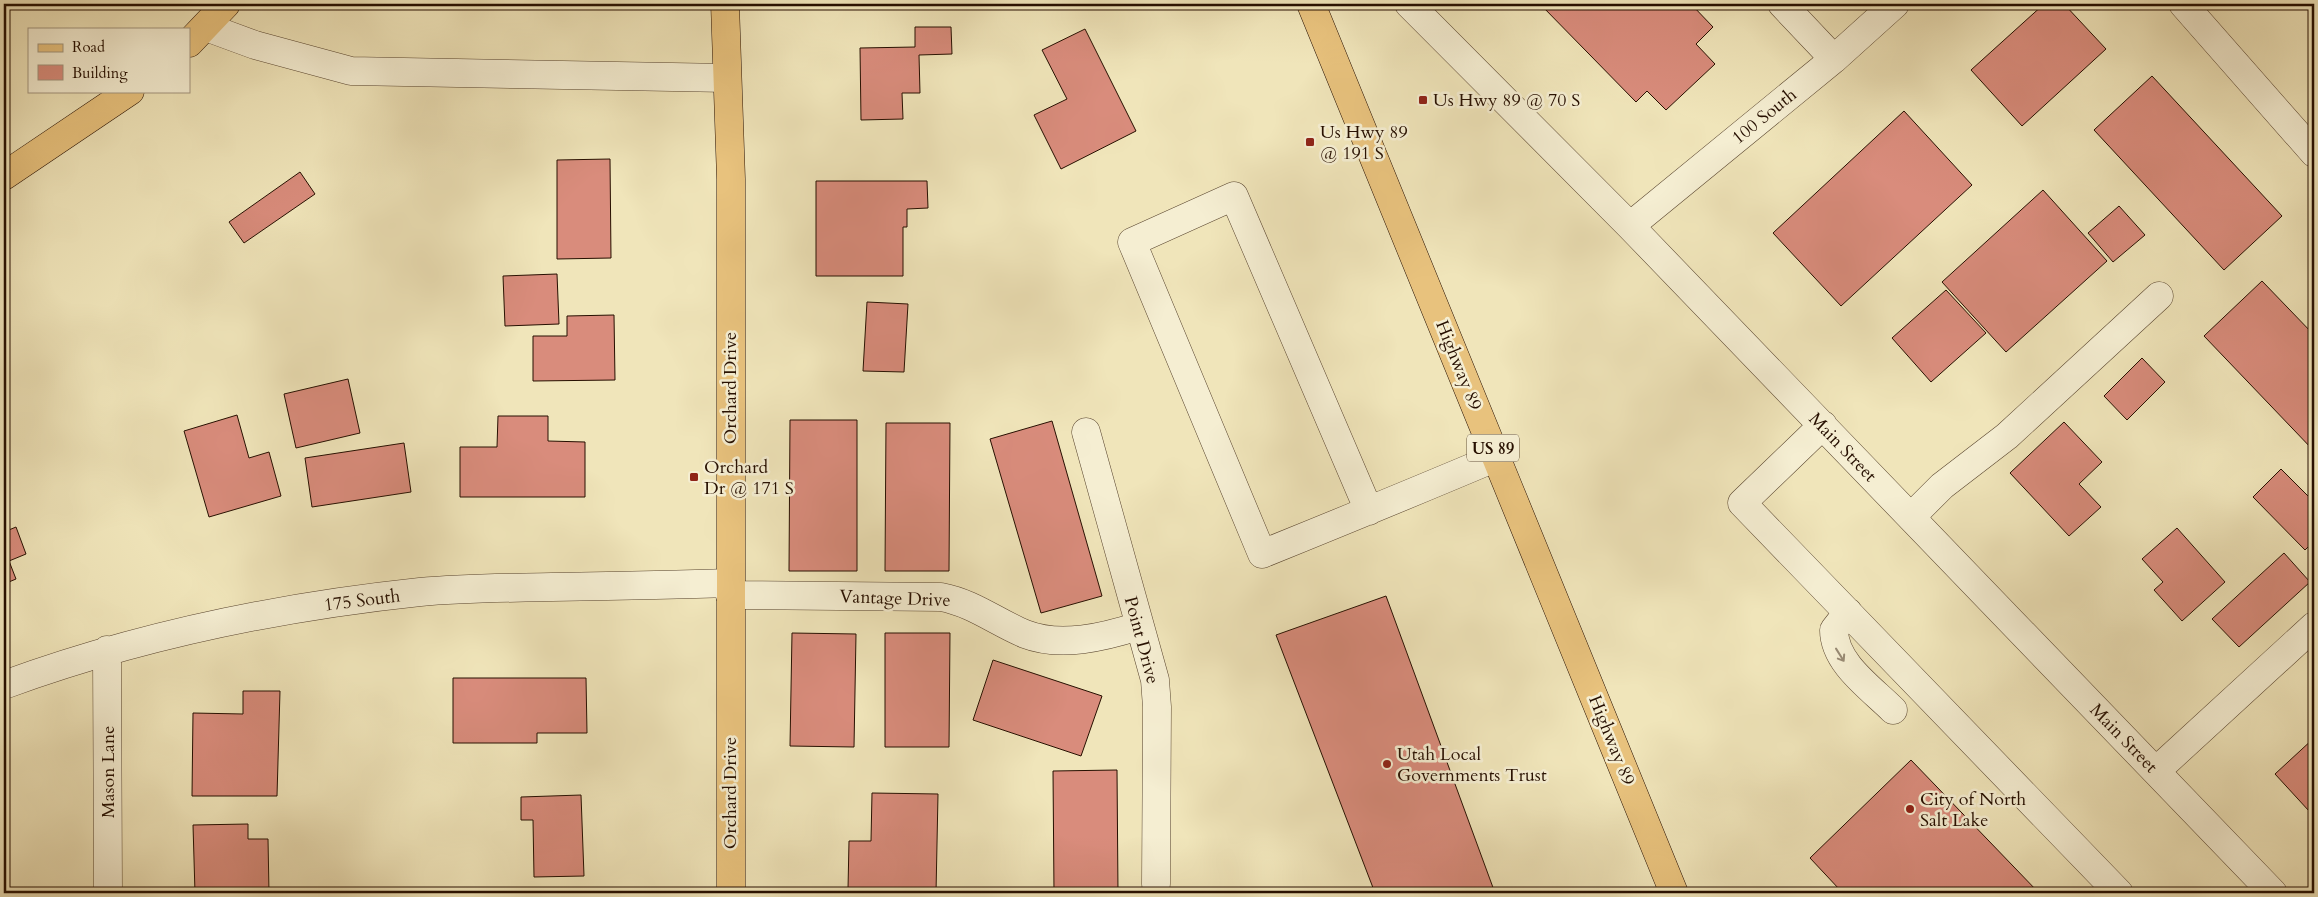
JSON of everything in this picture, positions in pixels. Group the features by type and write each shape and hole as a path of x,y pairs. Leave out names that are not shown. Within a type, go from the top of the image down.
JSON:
{"main road":[{"path":"198,35 226,4"},
{"name":"Orchard Drive","path":"725,4 731,179 731,893"},
{"name":"Highway 89","path":"1312,4 1674,893"},
{"path":"4,176 129,92"}],"street":[{"name":"Main Street","path":"1410,4 1630,226 2273,893"},
{"path":"1782,4 1834,59"},
{"name":"100 South","path":"1630,226 1834,59 1895,4"},
{"path":"2183,4 2314,153"},
{"path":"198,35 255,45 352,72 727,78"},
{"path":"1369,511 1234,196 1132,242 1262,554 1369,511 1496,457"},
{"path":"1911,517 1942,486 2007,436 2159,296"},
{"path":"1822,425 1742,503 2119,893"},
{"name":"Point Drive","path":"1086,432 1155,680 1157,707 1156,884"},
{"name":"175 South","path":"4,684 107,650 179,631 251,616 421,592 503,588 730,589"},
{"name":"Vantage Drive","path":"730,589 941,597 976,607 1010,627 1043,640 1108,636 1139,626"},
{"path":"1848,612 1834,630 1836,647 1845,662 1893,710"},
{"path":"2156,771 2314,626"},
{"name":"Mason Lane","path":"107,650 108,893"}],"building":[{"path":"1540,4 1691,4 1713,27 1696,44 1715,64 1666,110 1647,91 1636,102"},
{"path":"2044,4 2064,4 2106,49 2022,126 1971,70"},
{"path":"915,27 951,27 952,54 919,55 920,93 902,93 903,119 861,120 860,48 915,47"},
{"path":"1085,29 1136,131 1061,169 1034,115 1067,99 1042,50"},
{"path":"2152,76 2282,216 2224,270 2094,130"},
{"path":"1904,111 1972,185 1841,306 1773,233"},
{"path":"610,159 611,258 557,259 557,160"},
{"path":"300,172 315,194 244,243 229,222"},
{"path":"816,181 927,181 928,208 907,209 907,227 903,227 903,276 816,276"},
{"path":"2043,190 2107,261 2006,352 1942,282"},
{"path":"2119,206 2145,235 2113,262 2088,233"},
{"path":"557,274 559,324 505,326 503,276"},
{"path":"2262,281 2314,335 2314,451 2204,336"},
{"path":"1946,290 1986,333 1931,382 1892,338"},
{"path":"867,302 908,304 904,372 863,371"},
{"path":"614,315 615,380 533,381 533,336 567,336 567,316"},
{"path":"2142,358 2165,382 2127,420 2104,396"},
{"path":"348,379 360,433 296,448 284,394"},
{"path":"237,415 249,458 269,452 281,496 209,517 184,431"},
{"path":"498,416 548,416 548,441 585,442 585,497 460,497 460,447 497,447"},
{"path":"790,420 857,420 857,571 789,571"},
{"path":"1052,421 1102,596 1041,613 990,439"},
{"path":"2064,422 2102,462 2079,484 2101,507 2069,536 2010,473"},
{"path":"886,423 950,423 949,571 885,571"},
{"path":"404,443 411,492 312,507 305,458"},
{"path":"2281,469 2314,502 2314,541 2305,550 2253,497"},
{"path":"16,527 26,554 9,561 16,579 4,584 4,532"},
{"path":"2177,528 2225,582 2182,621 2154,590 2163,582 2142,559"},
{"path":"2284,553 2310,582 2239,647 2212,619"},
{"name":"Utah Local Governments Trust","path":"1386,596 1495,893 1375,893 1276,635"},
{"path":"792,633 856,634 854,747 790,746"},
{"path":"885,633 950,633 949,747 885,747"},
{"path":"993,660 1102,696 1081,756 973,720"},
{"path":"453,678 586,678 587,733 537,733 537,743 453,743"},
{"path":"243,691 280,691 277,796 192,796 193,713 243,714"},
{"path":"2314,738 2314,806 2309,811 2275,774"},
{"name":"City of North Salt Lake","path":"1911,760 2039,893 1837,893 1840,890 1810,858"},
{"path":"1117,770 1118,893 1054,893 1053,771"},
{"path":"872,793 938,794 936,893 875,893 875,889 848,889 849,841 871,841"},
{"path":"581,795 584,876 534,877 533,820 521,820 521,797"},
{"path":"248,824 248,839 268,839 269,893 195,893 193,825"}],"place":[{"name":"Us Hwy 89 @ 70 S","path":"1423,100"},
{"name":"Us Hwy 89 @ 191 S","path":"1310,142"},
{"name":"Orchard Dr @ 171 S","path":"694,477"},
{"name":"Utah Local Governments Trust","path":"1387,764"},
{"name":"City of North Salt Lake","path":"1910,809"}]}
